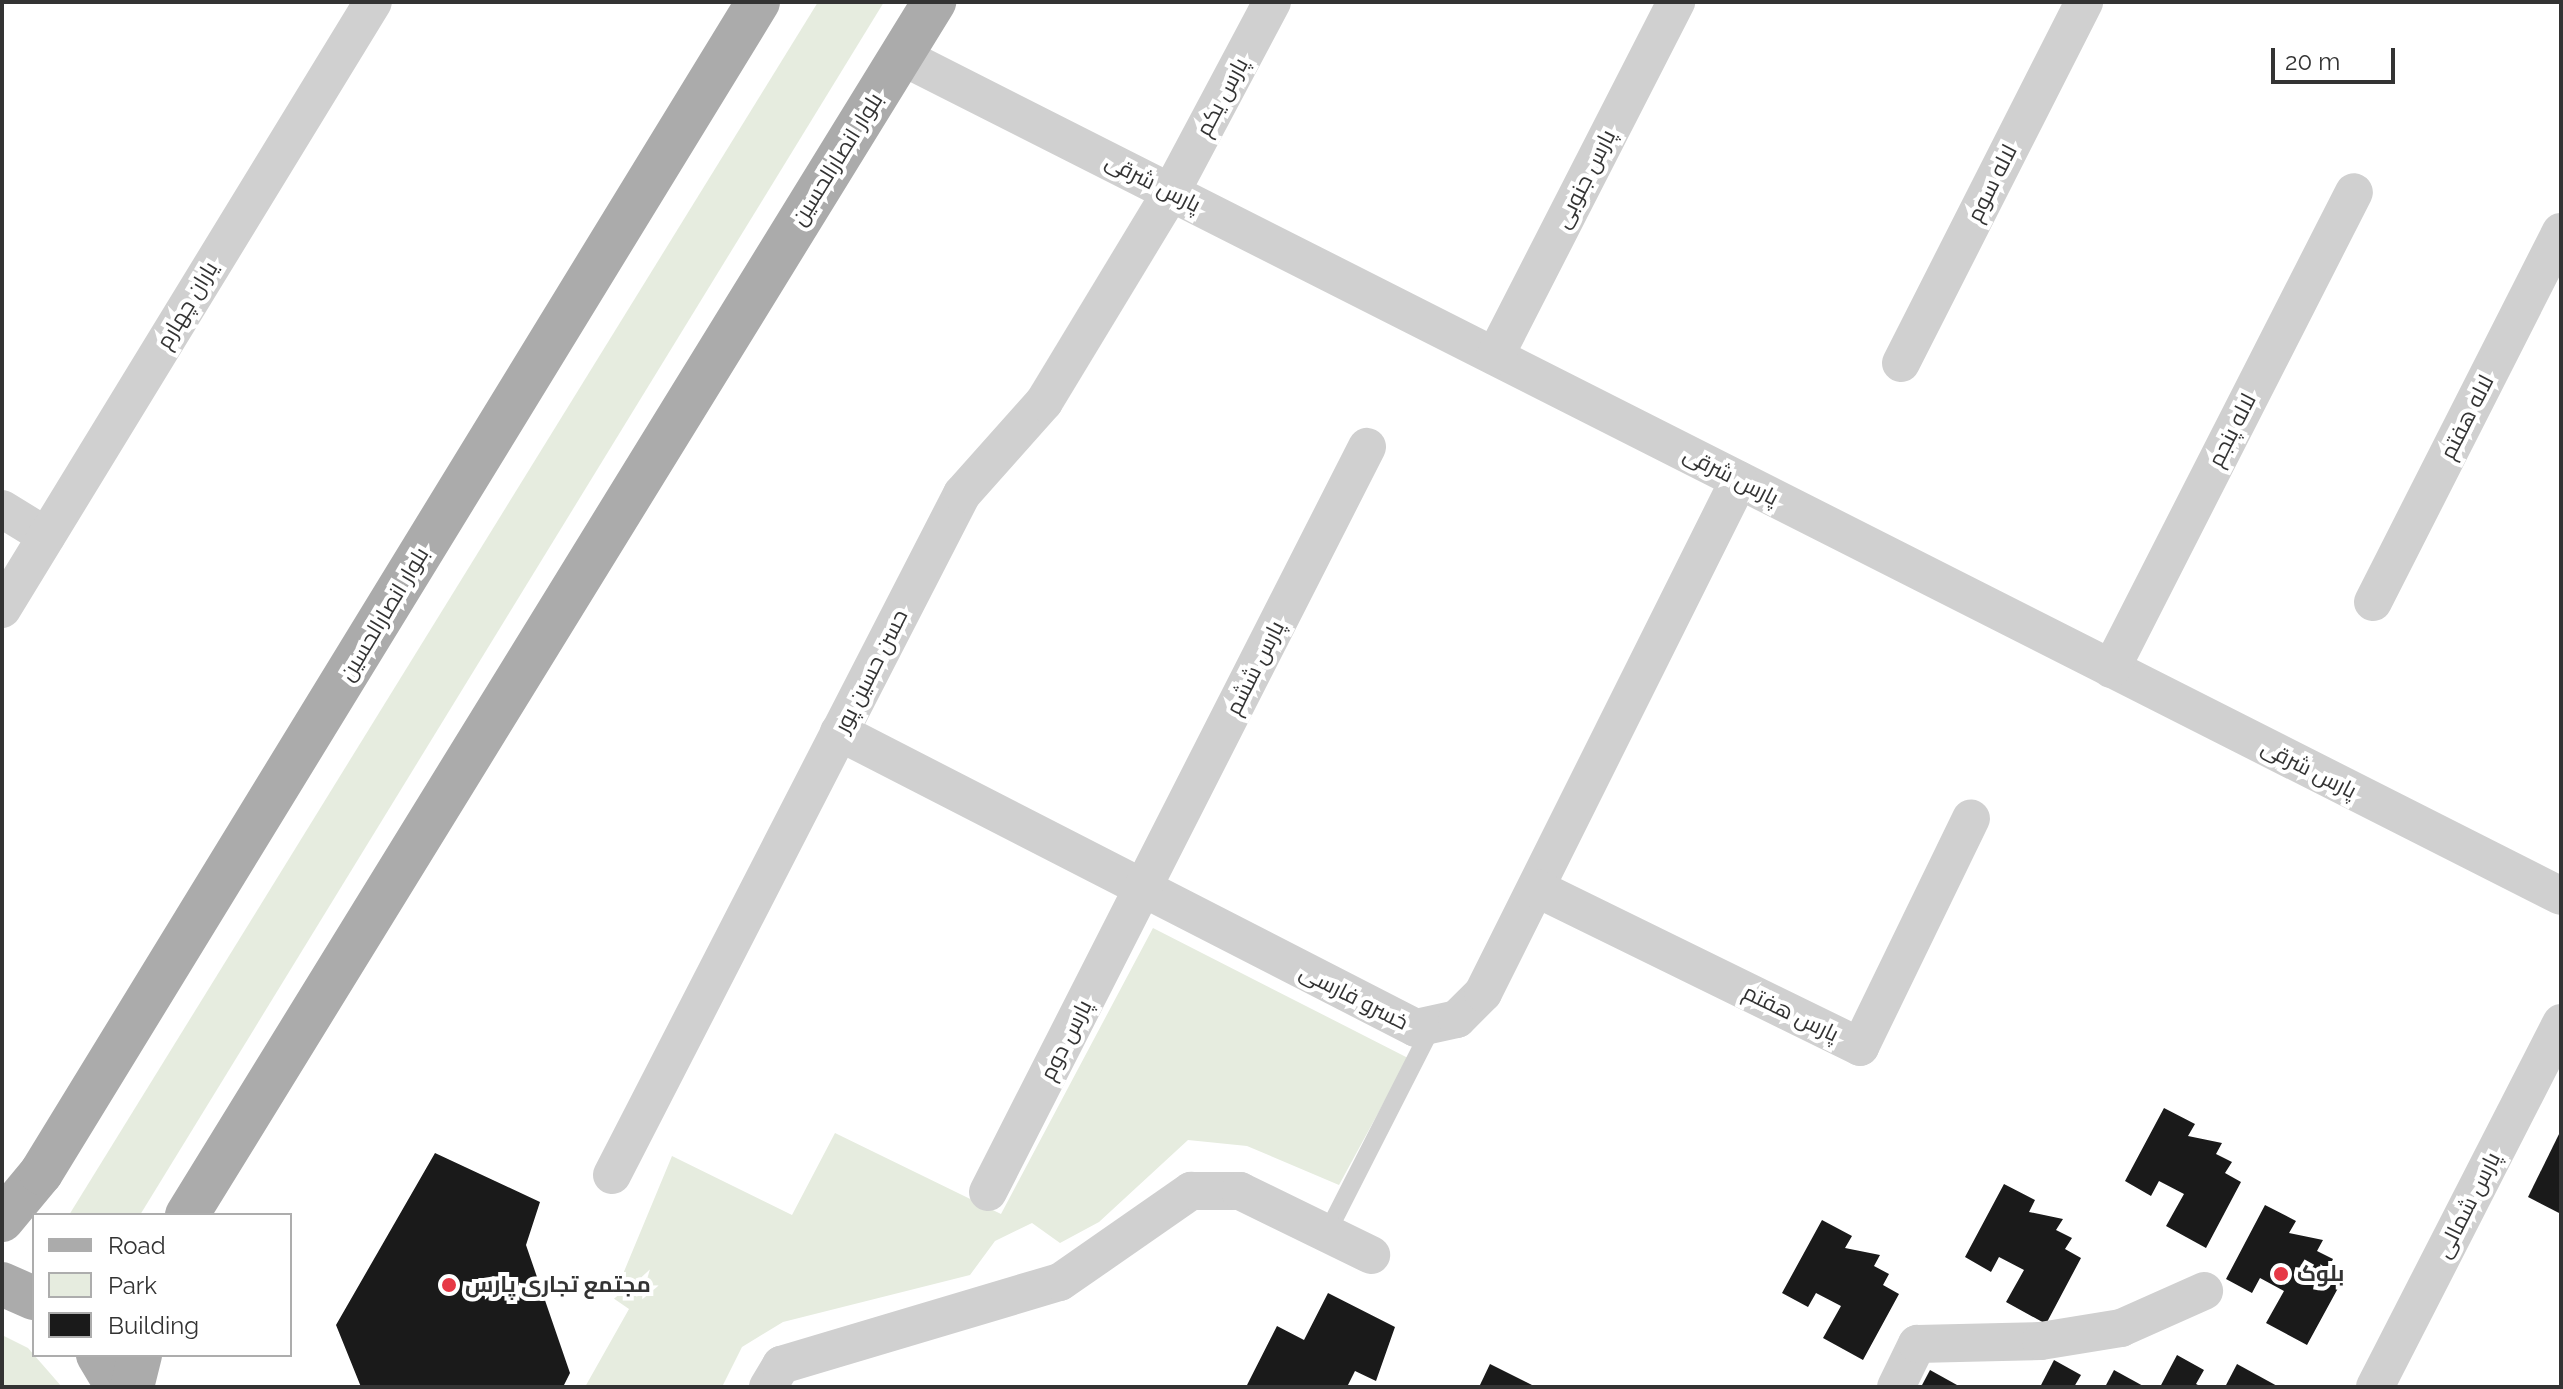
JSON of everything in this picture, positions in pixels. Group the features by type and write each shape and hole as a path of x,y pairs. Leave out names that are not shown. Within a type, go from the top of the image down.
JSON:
{"main road":[{"name":"بلوار انصارالحسین","path":"2,1220 41,1173 758,2"},
{"name":"بلوار انصارالحسین","path":"188,1213 934,2"},
{"path":"2,1284 32,1297"},
{"path":"99,1357 117,1387"},
{"path":"132,1387 140,1357"}],"street":[{"name":"یاران چهارم","path":"2,609 373,2"},
{"name":"پارس یکم","path":"1171,192 1272,2"},
{"name":"پارس جنوبی","path":"1495,356 1676,2"},
{"name":"لاله سوم","path":"1901,363 2084,2"},
{"name":"پارس شرقی","path":"901,56 2561,896"},
{"name":"حسن حسین پور","path":"612,1175 962,494 1044,402 1171,192"},
{"name":"لاله پنجم","path":"2111,669 2354,192"},
{"name":"لاله هفتم","path":"2373,602 2561,232"},
{"name":"پارس ششم","path":"1143,889 1367,447"},
{"name":"خسرو فارسی","path":"839,732 1416,1028 1457,1019 1483,993 1739,480"},
{"path":"2,509 46,536"},
{"name":"پارس هفتم","path":"1536,888 1860,1047 1971,818"},
{"name":"پارس دوم","path":"988,1192 1143,889"},
{"name":"پارس شمالی","path":"2375,1387 2561,1023"},
{"path":"768,1387 781,1365 1060,1282 1191,1191 1240,1191 1371,1255"},
{"path":"1896,1387 1917,1344 2041,1341 2121,1328 2204,1291"}],"lane":[{"path":"1327,1233 1433,1025"}],"green space":[{"path":"818,2 884,2 141,1213 70,1213"},
{"path":"1153,928 1408,1058 1339,1185 1247,1146 1188,1140 1099,1222 1060,1243 1032,1223 995,1241 970,1275 783,1322 742,1347 722,1387 585,1387 629,1309 613,1298 672,1156 792,1215 835,1133 1001,1214"},
{"path":"2,1335 28,1348 32,1357 36,1357 62,1387 2,1387"}],"building":[{"path":"2164,1108 2195,1124 2188,1136 2222,1143 2216,1154 2232,1162 2225,1173 2241,1182 2206,1248 2166,1226 2184,1194 2159,1181 2151,1196 2125,1181"},
{"path":"2561,1130 2561,1214 2528,1197"},
{"name":"مجتمع تجاری پارس","path":"435,1153 540,1202 526,1245 570,1373 563,1387 361,1387 336,1325"},
{"path":"2004,1184 2035,1200 2029,1212 2063,1219 2056,1230 2072,1238 2065,1249 2081,1258 2046,1324 2006,1302 2024,1270 1999,1257 1991,1272 1965,1257"},
{"name":"بلوک","path":"2265,1205 2296,1221 2289,1233 2323,1240 2317,1251 2333,1259 2327,1271 2343,1279 2307,1345 2266,1323 2284,1291 2260,1278 2252,1293 2226,1279"},
{"path":"1822,1220 1852,1236 1845,1248 1880,1255 1874,1266 1889,1274 1883,1285 1899,1294 1863,1360 1823,1338 1841,1306 1816,1293 1808,1307 1782,1293"},
{"path":"1328,1293 1395,1327 1376,1381 1355,1371 1347,1387 1246,1387 1277,1326 1304,1340"},
{"path":"2177,1355 2204,1370 2196,1384 2202,1387 2160,1387"},
{"path":"2054,1360 2081,1375 2074,1387 2040,1387"},
{"path":"1490,1364 1536,1387 1479,1387"},
{"path":"2237,1364 2279,1387 2225,1387"},
{"path":"1930,1370 1957,1385 1921,1387"},
{"path":"2114,1370 2145,1387 2105,1387"}],"place":[{"name":"بلوک","path":"2281,1274"},
{"name":"مجتمع تجاری پارس","path":"449,1285"}]}
